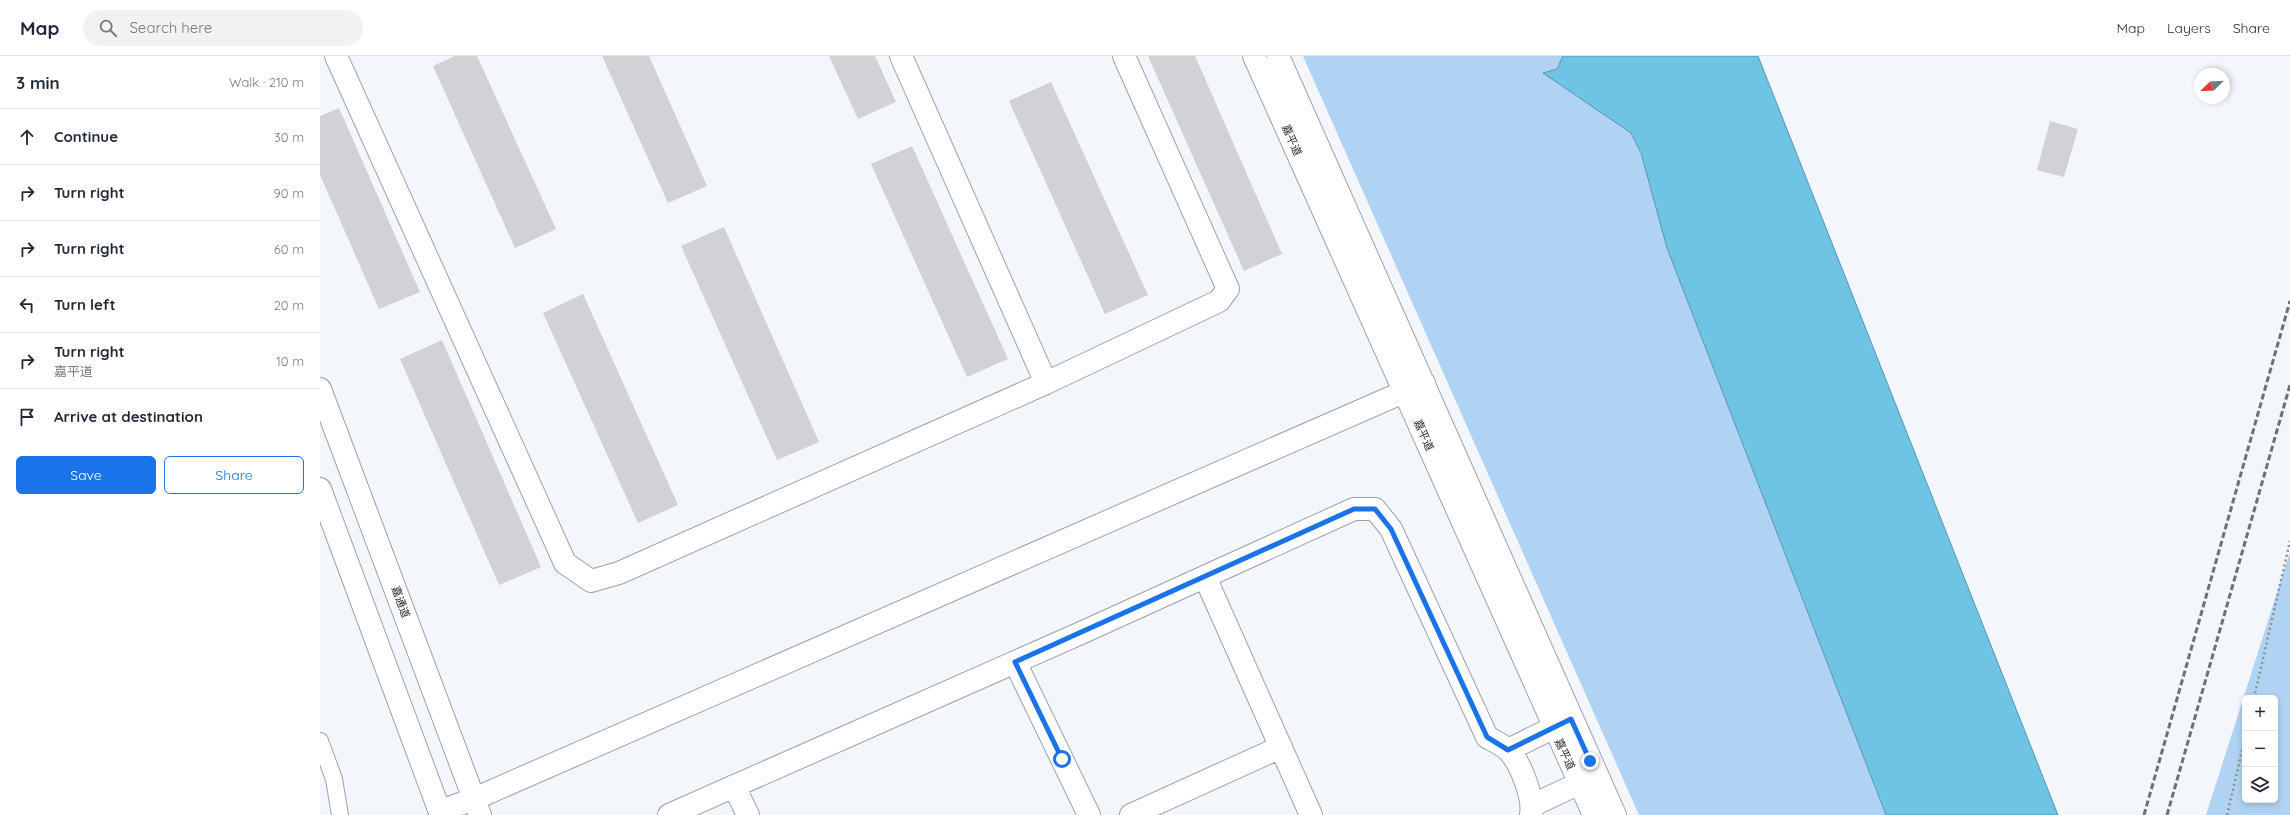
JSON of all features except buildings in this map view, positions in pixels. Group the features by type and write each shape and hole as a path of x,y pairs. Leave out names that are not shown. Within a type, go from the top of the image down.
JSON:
{"street":[{"path":"336,56 565,563 591,581 619,573 1046,382 1219,301 1228,289 1124,56"},
{"path":"901,56 1046,382"},
{"name":"嘉平道","path":"1254,56 1404,390 1588,780 1615,815"},
{"name":"嘉平道","path":"1278,56 1424,383 1562,723"},
{"path":"320,489 441,813 478,807 1404,390 1424,383"},
{"name":"嘉通道","path":"320,389 478,807"},
{"path":"669,815 1015,662 1354,509 1375,509 1391,529 1487,737 1508,750 1524,779 1532,810 1588,780"},
{"path":"1205,577 1311,815"},
{"path":"1015,662 1089,815"},
{"path":"1508,750 1562,723"},
{"path":"1131,815 1281,747"},
{"name":"嘉平道","path":"1588,780 1594,815"},
{"path":"734,786 748,815"}],"lane":[{"path":"320,741 334,779 340,815"}],"path":[{"path":"2255,695 2290,541"},
{"path":"2227,815 2242,751"}],"shaded area":[{"path":"1303,56 1563,56 1558,69 1544,73 1631,133 1641,153 1667,248 1886,815 1639,815"},
{"path":"1563,56 1758,56 2058,815 1886,815 1667,248 1641,153 1631,133 1543,73 1557,69"},
{"path":"2290,552 2290,815 2206,815 2242,702 2242,803 2278,803 2278,695 2244,695"}],"railway":[{"path":"2144,815 2290,301"},
{"path":"2167,815 2290,385"}],"route":[{"path":"1062,759 1015,662 1354,509 1375,509 1391,529 1487,737 1508,750 1571,719 1590,761"}]}
